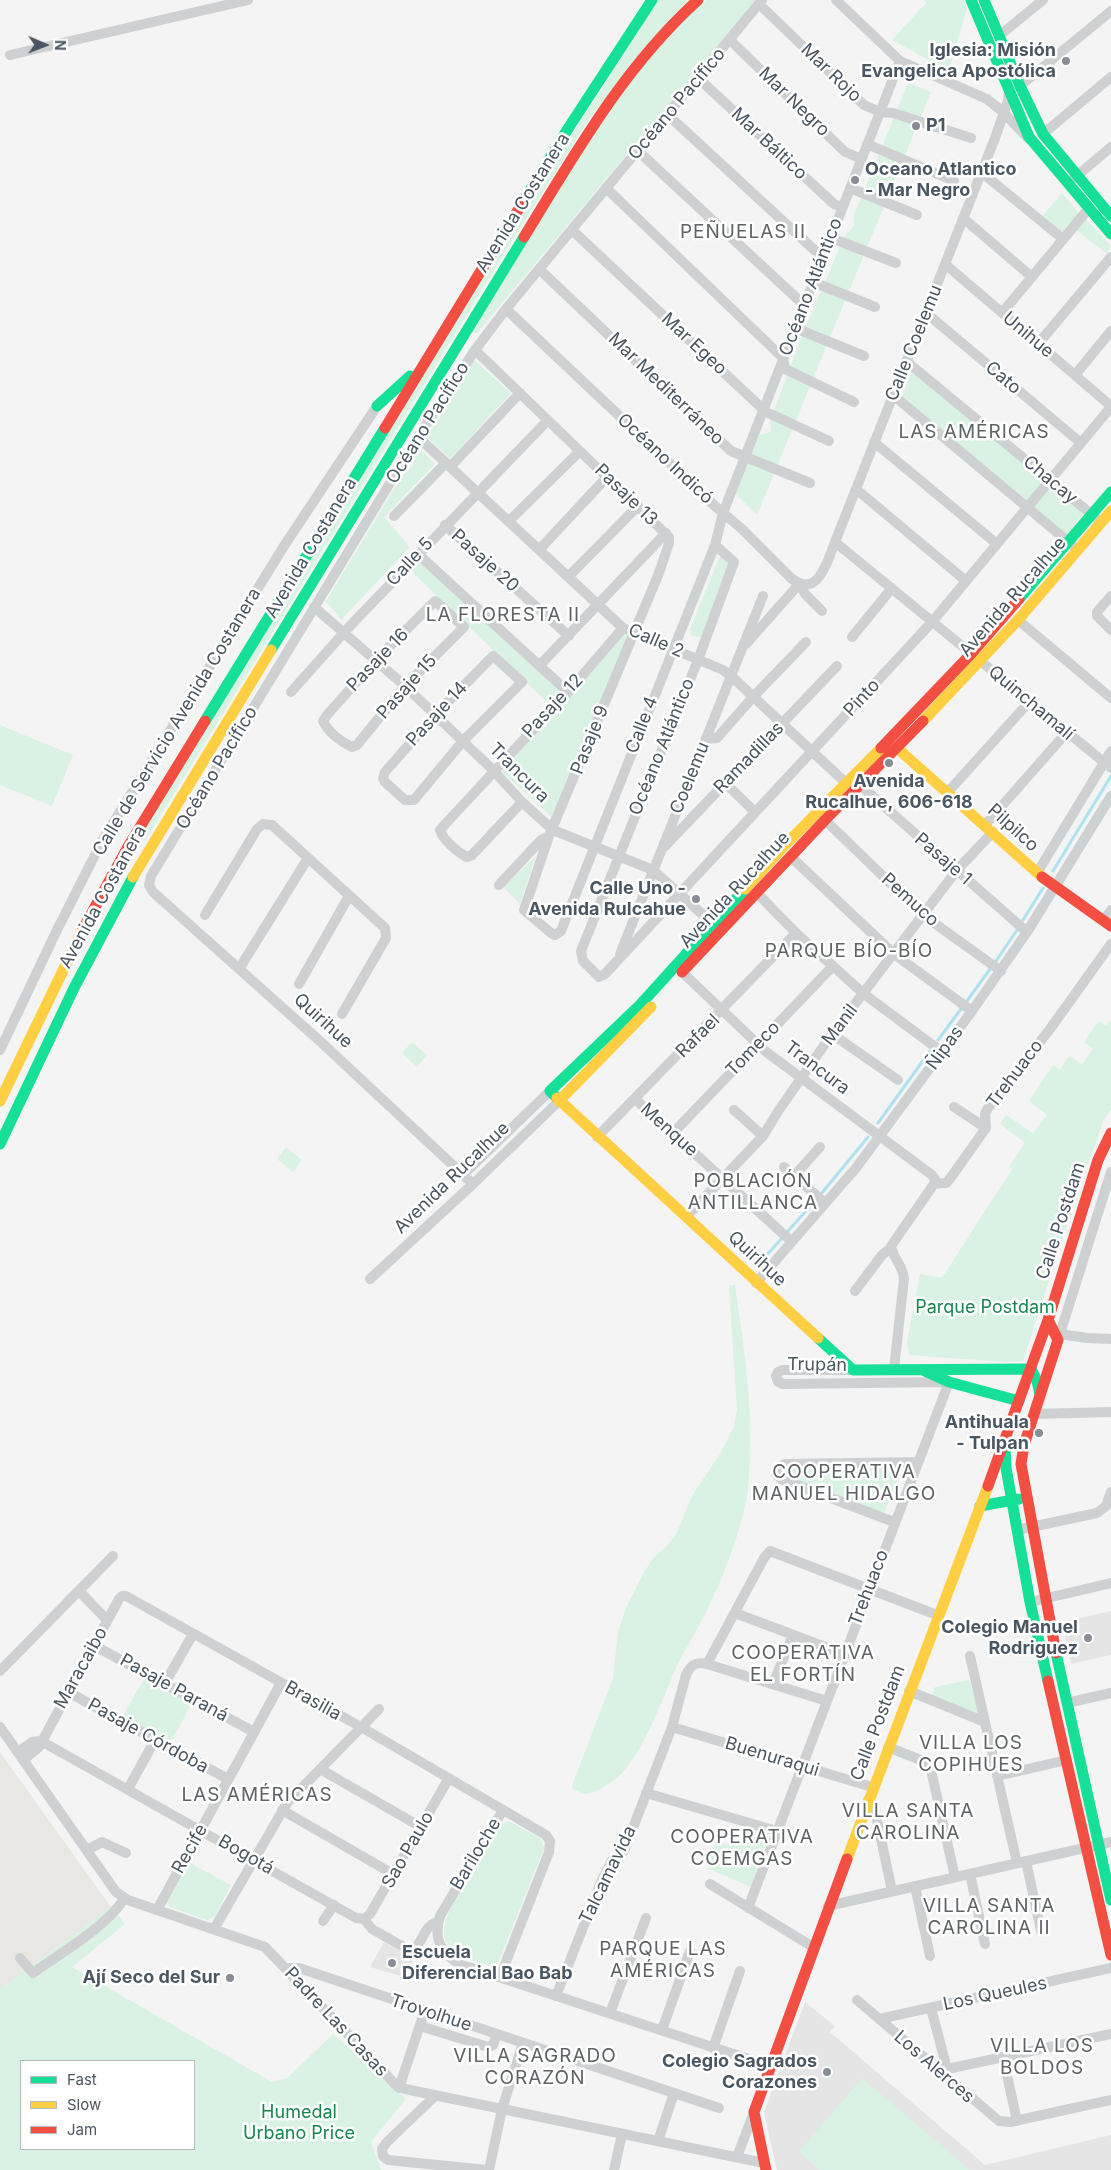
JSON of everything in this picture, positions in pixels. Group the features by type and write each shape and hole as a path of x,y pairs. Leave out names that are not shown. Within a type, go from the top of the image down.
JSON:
{"main road":[{"name":"Avenida Costanera","path":"0,1102 73,948 129,845 593,88 652,0"},
{"name":"Avenida Costanera","path":"0,1144 74,988 120,900 250,681 586,135 647,50 674,21 698,0"},
{"path":"972,0 1015,87 1043,134 1111,216"},
{"path":"984,0 999,36 1033,142 1111,234"},
{"path":"378,406 424,363"},
{"name":"Avenida Rucalhue","path":"559,1100 648,1010 682,972 716,927 782,848 976,657 1018,620 1096,519 1111,492"},
{"name":"Avenida Rucalhue","path":"1096,519 1111,511"},
{"name":"Avenida Rucalhue","path":"550,1091 640,1005 716,927 756,892 897,748 1074,546"},
{"name":"Pilpilco","path":"897,748 1037,873 1054,887 1108,923"},
{"name":"Quirihue","path":"550,1091 597,1137 853,1370"},
{"name":"Calle Postdam","path":"754,2112 872,1787 1006,1439 1048,1320 1098,1160 1111,1133"},
{"path":"1048,1320 1059,1336"},
{"name":"Calle Postdam","path":"1059,1336 1021,1458 1031,1527 1067,1703 1093,1846"},
{"name":"Trupán","path":"920,1369 949,1382 1019,1401"},
{"path":"1031,1369 1037,1381 1040,1394"},
{"name":"Trupán","path":"853,1370 1031,1369"},
{"path":"1006,1439 1005,1458 1030,1602 1067,1760 1111,1900"},
{"path":"980,1506 1026,1497"},
{"path":"1093,1846 1111,1955"},
{"path":"754,2112 765,2166"}],"street":[{"path":"10,55 248,0"},
{"path":"836,0 900,61 987,99 1033,142"},
{"path":"999,36 1043,0"},
{"name":"Océano Pacífico","path":"149,885 151,876 314,607 418,437 475,350 506,308 761,2"},
{"name":"Mar Rojo","path":"761,2 864,105 880,112 893,113 972,138"},
{"path":"1015,87 1111,11"},
{"name":"Mar Negro","path":"730,40 845,152 862,159"},
{"name":"Océano Atlántico","path":"723,513 900,61"},
{"path":"1043,134 1111,77"},
{"name":"Mar Báltico","path":"698,78 834,204 842,207"},
{"name":"Calle Coelemu","path":"741,650 800,584 810,583 820,576 945,264 1003,112 1015,87"},
{"path":"668,115 823,258"},
{"path":"992,144 1009,129 1018,129"},
{"path":"867,144 954,181"},
{"path":"1068,183 1111,148"},
{"path":"638,151 804,305"},
{"path":"981,172 1063,239"},
{"path":"606,188 783,358 785,370 854,402"},
{"path":"850,188 917,215"},
{"path":"1002,313 1089,208"},
{"path":"963,218 1032,277"},
{"name":"Mar Egeo","path":"572,230 766,412 829,441"},
{"path":"831,238 896,263"},
{"path":"1038,344 1111,257"},
{"name":"Unihue","path":"945,264 1111,406"},
{"name":"Mar Mediterráneo","path":"539,269 731,451 744,458 810,483"},
{"path":"813,282 875,307"},
{"name":"Océano Indicó","path":"506,308 742,529 791,578 800,584 805,594 822,610"},
{"name":"Cato","path":"926,312 1081,443"},
{"path":"795,328 864,356"},
{"path":"1075,375 1111,331"},
{"name":"Pasaje 13","path":"475,350 666,533 539,666"},
{"name":"Chacay","path":"906,361 1096,519"},
{"path":"394,516 520,393"},
{"name":"Chacay","path":"893,395 1074,546"},
{"name":"Calle de Servicio Avenida Costanera","path":"0,1050 102,841 284,546 378,406"},
{"name":"Pinto","path":"599,977 618,960 932,622 1111,406"},
{"name":"Calle 5","path":"291,692 339,640 344,632 445,525 477,492 485,487 548,420"},
{"name":"Calle 2","path":"418,437 623,628 731,676 846,783"},
{"path":"874,442 997,544"},
{"path":"509,522 580,451"},
{"path":"539,550 607,477"},
{"path":"856,489 966,581"},
{"path":"568,577 638,506"},
{"name":"Calle 4","path":"556,935 561,932 672,649 715,545 723,513"},
{"name":"Pasaje 20","path":"445,525 569,636"},
{"name":"Pasaje 9","path":"556,935 551,934 524,910 551,833 634,633 669,543 666,533"},
{"name":"Quinchamalí","path":"835,542 1108,766"},
{"name":"Océano Atlántico","path":"599,977 580,956 618,856 698,660 734,562 715,545"},
{"path":"418,554 568,692"},
{"path":"852,637 892,588"},
{"name":"Coelemu","path":"618,960 762,596"},
{"path":"1111,596 1097,616 1111,630"},
{"name":"Pasaje 16","path":"323,721 327,714 375,661 435,601"},
{"name":"Pasaje 15","path":"323,721 327,728 352,747 357,745 405,686 464,627 435,601"},
{"name":"Trancura","path":"314,607 405,686 493,770 551,833 594,846 653,870 716,927"},
{"path":"1018,620 1111,698"},
{"name":"Pasaje 12","path":"522,802 472,855 466,857 461,854 442,835 440,830 493,770 568,692 623,628"},
{"path":"706,739 717,738 806,642"},
{"name":"Pasaje 14","path":"493,656 522,682 463,742 414,800 405,800 385,782 383,778 385,772 435,715 493,656"},
{"name":"Ramadillas","path":"661,850 837,666"},
{"path":"948,792 1029,702"},
{"name":"Manil","path":"686,1217 763,1136 832,1034 957,870 1066,732"},
{"path":"1037,873 1108,766 1111,752"},
{"path":"725,783 755,812"},
{"path":"846,783 860,785"},
{"name":"Pasaje 1","path":"860,785 1027,932"},
{"name":"Ñipas","path":"756,1283 856,1168 972,1011 1027,932 1111,796"},
{"name":"Pemuco","path":"825,820 923,915 1001,971"},
{"name":"Quirihue","path":"205,915 257,829 263,824 272,826 385,928 387,932 386,938 342,1014"},
{"path":"499,885 541,840 551,833"},
{"path":"790,856 894,954 972,1011"},
{"path":"239,969 308,858"},
{"name":"Quirihue","path":"149,885 153,892 322,1043 473,1184"},
{"path":"756,892 796,933 864,994 942,1052"},
{"path":"299,984 349,896"},
{"path":"1108,923 1111,910"},
{"name":"Rafael","path":"597,1137 796,933"},
{"name":"Trehuaco","path":"855,1291 882,1255 891,1248 891,1244 934,1184 946,1183 949,1180 986,1128 985,1114 988,1108 1050,1029 1111,944"},
{"name":"Tomeco","path":"673,1133 833,966"},
{"name":"Trancura","path":"682,972 757,1044 932,1175 935,1179 934,1184"},
{"path":"832,1034 898,1080"},
{"name":"Avenida Rucalhue","path":"463,1175 550,1091"},
{"name":"Menque","path":"635,1098 792,1242"},
{"name":"Avenida Rucalhue","path":"370,1280 473,1184 559,1100"},
{"path":"954,1107 986,1128"},
{"path":"734,1110 763,1136"},
{"path":"794,1176 820,1148"},
{"path":"784,1167 825,1204"},
{"name":"Calle Postdam","path":"1059,1336 1111,1172"},
{"path":"891,1248 903,1270 904,1279 894,1369"},
{"path":"1059,1336 1111,1339"},
{"name":"Trupán","path":"853,1370 782,1370 777,1374 776,1379 781,1384 949,1382"},
{"name":"Trehuaco","path":"748,1908 949,1382"},
{"path":"1034,1414 1111,1412"},
{"path":"894,1522 781,1479 776,1474 777,1468 786,1464 918,1462"},
{"path":"1017,1530 1097,1513 1103,1510 1110,1499"},
{"path":"827,1701 707,1664 764,1558 770,1551 937,1615"},
{"path":"0,1671 113,1556"},
{"path":"1030,1602 1111,1583"},
{"path":"79,1591 107,1620"},
{"name":"Maracaibo","path":"41,1740 122,1596"},
{"name":"Brasilia","path":"122,1596 126,1596 361,1727 503,1810"},
{"path":"735,1613 844,1654"},
{"path":"165,1684 193,1634"},
{"path":"773,1684 792,1635"},
{"name":"Pasaje Paraná","path":"93,1645 254,1732"},
{"path":"970,1656 997,1776 1041,1931"},
{"name":"Talcamavida","path":"556,1996 601,1882 612,1860 624,1852 672,1727 688,1670 696,1664 707,1664"},
{"name":"Recife","path":"156,1910 281,1683"},
{"path":"909,1690 985,1722"},
{"name":"Pasaje Córdoba","path":"68,1692 228,1780"},
{"path":"1067,1703 1111,1693"},
{"path":"214,1929 287,1803 379,1709"},
{"path":"0,1727 116,1892 124,1899 115,1913 33,1973 20,1958"},
{"name":"Buenuraqui","path":"672,1727 872,1787"},
{"path":"20,1756 32,1742 41,1740"},
{"name":"Bogotá","path":"41,1740 356,1918 364,1919 372,1930 409,1950 416,1948 431,1925 438,1922"},
{"path":"128,1789 155,1740"},
{"path":"888,1747 923,1761 931,1770 955,1877"},
{"path":"997,1776 1067,1760"},
{"path":"320,1769 421,1827"},
{"name":"Sao Paulo","path":"364,1919 370,1914 449,1778"},
{"path":"646,1793 778,1831"},
{"path":"868,1800 876,1815 892,1891"},
{"path":"282,1810 393,1874"},
{"name":"Bariloche","path":"438,1922 503,1810 543,1832 548,1838 549,1852 500,1977"},
{"path":"87,1850 102,1842 126,1853"},
{"path":"828,1906 1111,1842"},
{"path":"970,1874 986,1944"},
{"path":"710,1884 813,1947"},
{"path":"915,1886 930,1956"},
{"name":"Padre Las Casas","path":"124,1899 262,1945 386,2077 399,2088 737,2157 765,2166"},
{"path":"322,1921 334,1905"},
{"path":"610,2014 646,1918"},
{"path":"438,1922 438,1940 442,1950 448,1957 462,1965 770,2066"},
{"path":"662,2030 690,1951"},
{"name":"Trovolhue","path":"285,1968 299,1968 719,2108"},
{"name":"Los Queules","path":"879,2019 1111,1968"},
{"path":"713,2048 740,1971"},
{"name":"Los Alerces","path":"857,2000 943,2070 995,2119 1006,2123 1111,2100"},
{"name":"Los Alerces","path":"930,2008 943,2070"},
{"path":"399,2088 425,2010"},
{"path":"420,2026 488,2047 492,2045 497,2034"},
{"path":"943,2070 1111,2034"},
{"path":"436,2095 382,2148 383,2156 388,2160 488,2170 502,2109 523,2043"},
{"path":"1002,2057 1017,2121"},
{"path":"658,2141 674,2093"},
{"path":"737,2157 754,2112"},
{"path":"614,2170 622,2134"}],"shaded area":[{"name":"Colegio Manuel Rodriguez","path":"1111,1611 1111,1655 1071,1664 1062,1622"},
{"path":"0,1752 111,1907 0,1989"},
{"name":"Escuela Diferencial Bao Bab","path":"384,1942 414,1959 404,1977 370,1967"},
{"name":"Colegio Sagrados Corazones","path":"805,2002 835,2026 830,2032 985,2165 1111,2135 1111,2170 777,2170 764,2112"}],"green space":[{"path":"658,0 689,0 591,116 510,244 145,841 140,838 479,281"},
{"path":"706,0 756,0 477,333 471,332 605,117 662,43"},
{"path":"924,0 964,0 967,8 949,71 892,40 926,3"},
{"path":"908,83 931,92 757,515 734,492 759,435 771,432 770,421 804,331 844,237 854,226 854,215"},
{"path":"1062,193 1079,213 1063,231 1059,232 1041,218"},
{"path":"1085,218 1111,246 1107,254 1075,229"},
{"path":"474,360 511,393 450,459 427,437"},
{"path":"912,370 1042,478 1044,483 1030,500 1025,500 901,399"},
{"path":"421,450 435,464 384,517 410,547 341,620 326,601 402,476 412,467 416,453"},
{"path":"1052,486 1084,513 1066,535 1034,509 1034,505 1048,488"},
{"path":"720,556 728,564 701,637 691,636 690,629"},
{"path":"420,559 562,694 551,706 410,570"},
{"path":"630,632 554,819 502,772 622,633"},
{"path":"0,725 73,755 52,806 0,785"},
{"path":"536,856 520,904 503,887"},
{"name":"Parque Postdam","path":"1111,1020 1111,1110 1104,1119 1023,1361 1007,1362 909,1355 907,1342 920,1274 942,1278 1012,1169 1009,1167 1025,1143 1000,1124 1006,1115 1033,1133 1047,1115 1029,1101 1053,1065 1060,1070 1069,1056 1082,1064 1093,1049 1084,1042 1099,1021 1106,1026"},
{"path":"412,1042 427,1055 417,1067 402,1053"},
{"path":"286,1147 302,1160 293,1172 277,1159"},
{"path":"735,1285 750,1412 750,1463 748,1489 742,1520 712,1600 678,1664 640,1747 623,1772 615,1779 600,1789 585,1794 572,1789 572,1786 613,1678 618,1632 626,1608 653,1558 667,1546 677,1532 693,1494 720,1454 734,1426 737,1410 729,1286"},
{"path":"903,1467 884,1513 781,1474 782,1469"},
{"path":"145,1677 192,1703 170,1744 122,1717"},
{"path":"969,1680 979,1713 975,1715 932,1695 935,1687"},
{"path":"509,1821 541,1839 544,1848 499,1961 493,1966 471,1960 456,1953 448,1945 444,1935 445,1925 454,1902 493,1838 502,1824"},
{"path":"743,1824 769,1831 751,1887 707,1868 716,1842 736,1846"},
{"path":"188,1862 231,1885 215,1916 207,1920 170,1907 167,1902"},
{"name":"Humedal Urbano Price","path":"111,1907 125,1924 72,1967 272,2082 287,2078 333,2034 406,2099 371,2142 381,2170 0,2170 0,1989"},
{"path":"862,2078 969,2169 819,2170 799,2152"}],"waterway":[{"path":"1053,871 1111,776"},
{"path":"1023,920 1043,888"},
{"path":"996,961 1017,930"},
{"path":"967,1001 990,969"},
{"path":"938,1040 961,1009"},
{"path":"878,1123 930,1051"},
{"path":"821,1194 868,1137"},
{"path":"788,1231 815,1201"},
{"path":"756,1267 782,1238"}],"traffic: fast":[{"path":"526,197 652,0"},
{"path":"971,0 1029,137 1111,234"},
{"path":"984,0 1020,86 1043,134 1111,216"},
{"path":"271,650 524,237"},
{"path":"377,406 410,376"},
{"path":"205,721 385,428"},
{"path":"1019,599 1111,492"},
{"path":"0,1144 74,988 133,877"},
{"path":"557,1098 550,1091 640,1005 745,889"},
{"path":"818,1338 853,1370 1031,1369 1037,1381 1040,1394"},
{"path":"925,1371 949,1382 1019,1401"},
{"path":"1005,1447 1006,1468 1030,1602 1048,1681"},
{"path":"980,1506 1019,1499"},
{"path":"1056,1653 1111,1900"}],"traffic: slow":[{"path":"923,721 1018,620 1111,511"},
{"path":"133,877 271,650"},
{"path":"745,889 782,848 881,748"},
{"path":"897,748 1042,877"},
{"path":"0,1101 83,929"},
{"path":"559,1101 651,1007"},
{"path":"557,1098 818,1338"},
{"path":"847,1859 988,1486"}],"traffic: jam":[{"path":"524,237 582,142 624,82 671,26 698,0"},
{"path":"385,428 526,197"},
{"path":"881,748 971,654 1019,599"},
{"path":"83,929 129,845 205,721"},
{"path":"682,972 825,820 923,721"},
{"path":"1042,877 1111,926"},
{"path":"988,1486 1048,1320 1098,1160 1111,1133"},
{"path":"1048,1320 1058,1340 1024,1445 1021,1464 1056,1653"},
{"path":"1048,1681 1111,1955"},
{"path":"766,2170 754,2112 847,1859"}],"place":[{"name":"Iglesia: Misión Evangelica Apostólica","path":"1066,61"},
{"name":"P1","path":"916,126"},
{"name":"Oceano Atlantico - Mar Negro","path":"855,180"},
{"name":"Avenida Rucalhue, 606-618","path":"889,763"},
{"name":"Calle Uno - Avenida Rulcahue","path":"696,899"},
{"name":"Antihuala - Tulpan","path":"1039,1433"},
{"name":"Colegio Manuel Rodriguez","path":"1088,1638"},
{"name":"Escuela Diferencial Bao Bab","path":"392,1963"},
{"name":"Ají Seco del Sur","path":"230,1978"},
{"name":"Colegio Sagrados Corazones","path":"827,2072"}],"district":[{"name":"PEÑUELAS II","path":"743,232"},
{"name":"LAS AMÉRICAS","path":"974,432"},
{"name":"LA FLORESTA II","path":"503,615"},
{"name":"PARQUE BÍO-BÍO","path":"849,951"},
{"name":"POBLACIÓN ANTILLANCA","path":"753,1192"},
{"name":"COOPERATIVA MANUEL HIDALGO","path":"844,1483"},
{"name":"COOPERATIVA EL FORTÍN","path":"803,1664"},
{"name":"VILLA LOS COPIHUES","path":"971,1754"},
{"name":"LAS AMÉRICAS","path":"257,1795"},
{"name":"VILLA SANTA CAROLINA","path":"908,1822"},
{"name":"COOPERATIVA COEMGAS","path":"742,1848"},
{"name":"VILLA SANTA CAROLINA II","path":"989,1917"},
{"name":"PARQUE LAS AMÉRICAS","path":"663,1960"},
{"name":"VILLA LOS BOLDOS","path":"1042,2057"},
{"name":"VILLA SAGRADO CORAZÓN","path":"535,2067"}]}
